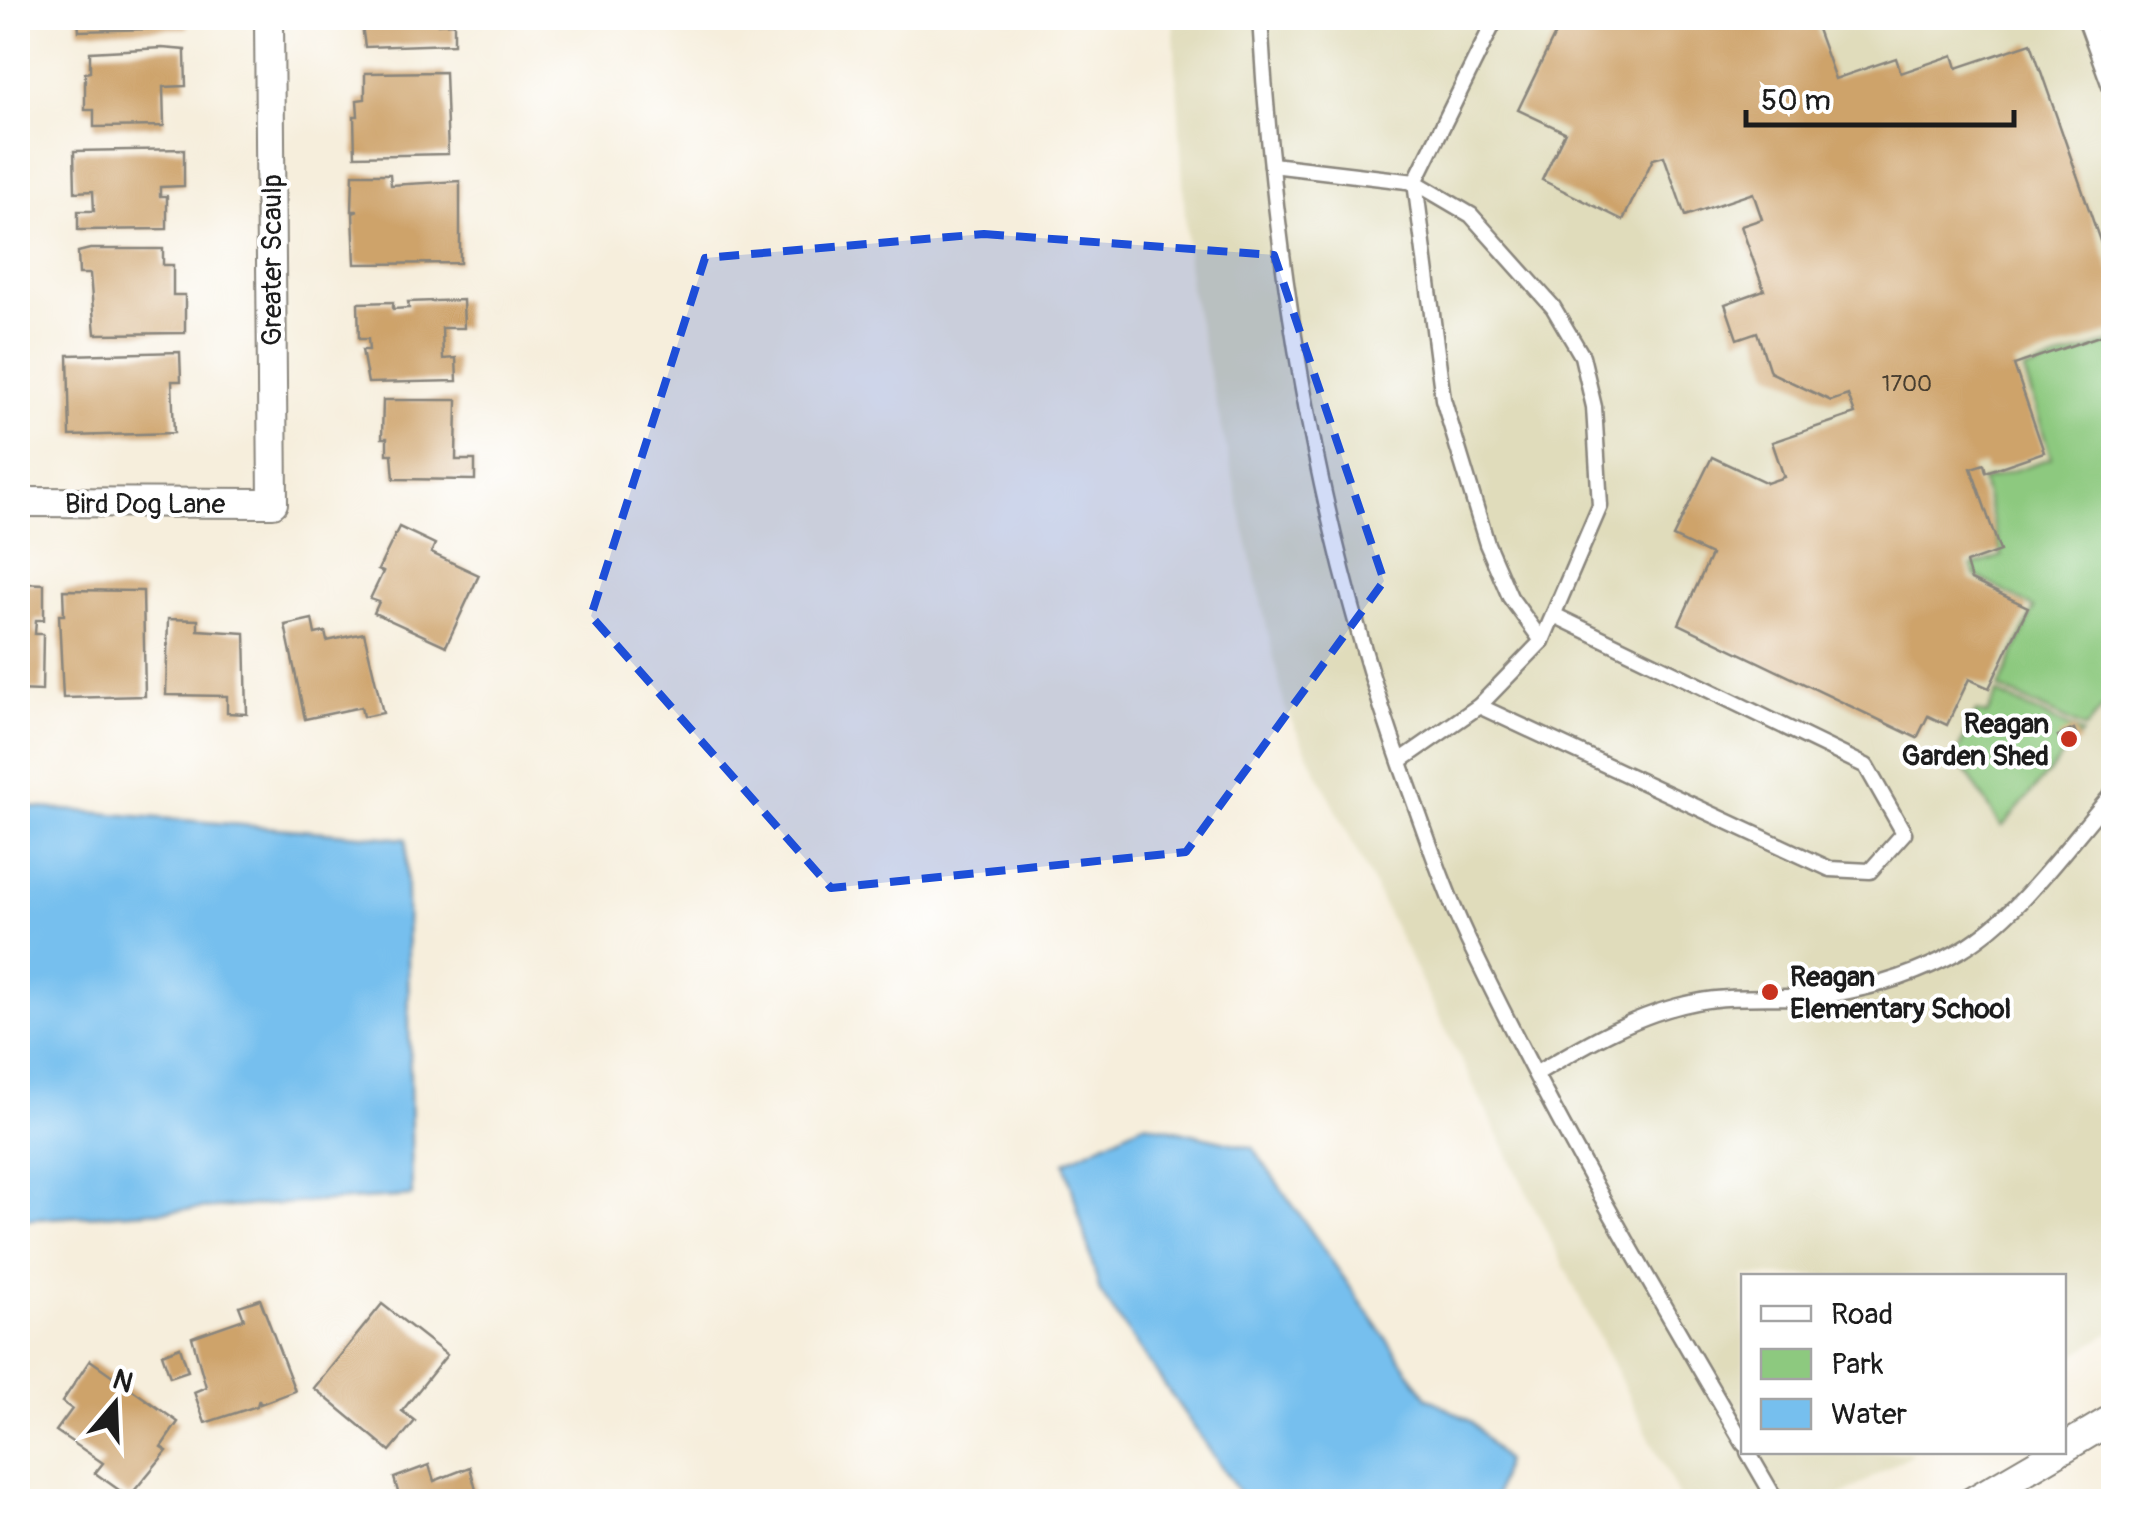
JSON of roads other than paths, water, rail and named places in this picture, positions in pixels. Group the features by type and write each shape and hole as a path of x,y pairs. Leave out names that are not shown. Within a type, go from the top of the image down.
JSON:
{"street":[{"name":"Greater Scaulp","path":"269,18 273,504"},
{"name":"Bird Dog Lane","path":"18,502 273,504"},
{"path":"2066,1447 2114,1418"},
{"path":"1971,1502 2054,1454"}],"lane":[{"path":"1260,18 1272,165 1300,392 1322,498 1374,689 1467,937 1538,1074 1741,1439"},
{"path":"1496,18 1415,182 1443,399 1487,544 1510,597 1542,641"},
{"path":"2085,18 2114,97"},
{"path":"1272,165 1415,182 1471,214 1552,306 1582,356 1594,407 1600,506 1542,641 1479,706 1400,761"},
{"path":"1479,706 1830,869 1870,871 1904,833 1866,766 1554,615"},
{"path":"1538,1074 1586,1043 1644,1017 1696,1002 1831,995 1904,977 1948,956 2008,911 2114,792"},
{"path":"1749,1454 1777,1502"}],"water":[{"path":"18,806 406,839 412,1196 18,1220"},
{"path":"1145,1123 1253,1148 1427,1397 1472,1422 1505,1461 1494,1501 1245,1501 1100,1292 1065,1162"}],"place":[{"name":"Reagan Garden Shed","path":"2069,739"},
{"name":"Reagan Elementary School","path":"1770,992"}]}
